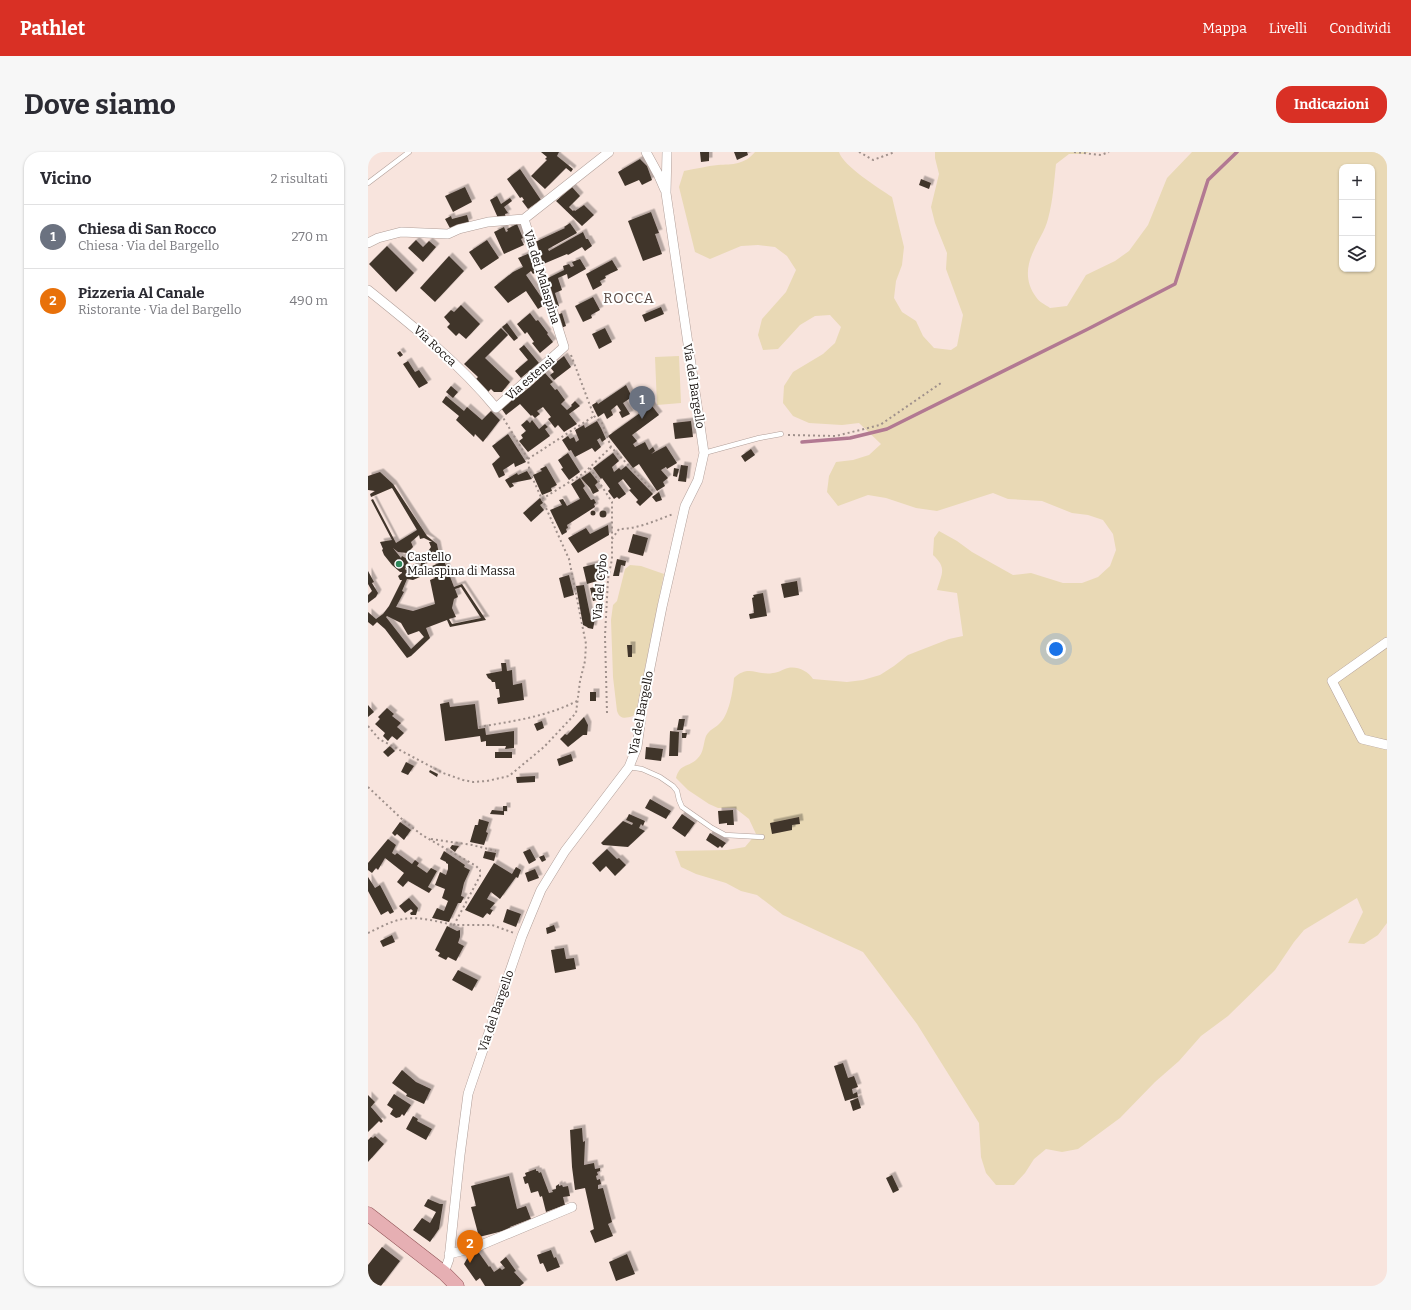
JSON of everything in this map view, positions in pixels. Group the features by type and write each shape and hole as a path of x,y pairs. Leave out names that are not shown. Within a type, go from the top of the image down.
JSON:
{"main road":[{"path":"368,1214 451,1281"}],"street":[{"name":"Via dei Malaspina","path":"564,347 524,219 609,152"},
{"path":"646,152 666,193"},
{"path":"666,193 667,152"},
{"name":"Via del Bargello","path":"451,1281 449,1254 468,1094 522,936 541,890 565,851 629,767 637,747 643,703 662,607 685,506 698,480 704,453 666,193"},
{"path":"368,243 378,238 401,232 448,234 459,229 488,222 524,219"},
{"name":"Via Rocca","path":"368,290 412,325 479,387 496,408"},
{"name":"Via estensi","path":"496,408 564,347"},
{"path":"1387,642 1332,681 1362,739 1387,744"},
{"path":"449,1254 474,1248 572,1208"}],"lane":[{"path":"368,183 409,152"},
{"path":"704,453 759,438 781,434"},
{"path":"629,767 642,769 660,777 673,786 677,791 682,807 724,835 762,837"}],"path":[{"path":"859,152 873,160 895,152"},
{"path":"1074,152 1101,155 1109,152"},
{"path":"564,347 570,353 594,416 602,423 611,447 655,493"},
{"path":"781,434 836,436 880,425 941,383"},
{"path":"368,726 380,739 443,773 468,781 487,782 509,776 544,747 576,712 580,680 585,661 586,644 569,559 532,476 528,459 496,408"},
{"path":"528,459 594,416"},
{"path":"542,499 584,473 611,447"},
{"name":"Via del Cybo","path":"590,468 612,502 612,559 608,579 605,636 607,714"},
{"path":"612,539 619,529 650,523 672,514 685,506"},
{"path":"479,727 530,718 557,710 577,701"},
{"path":"368,787 404,821 422,835 476,866 480,870 480,876 454,925"},
{"path":"430,839 472,845 496,851"},
{"path":"368,933 392,922 408,918 417,918 454,925 492,925 522,936"}],"shaded area":[{"path":"755,152 839,152 847,164 854,170 892,197 904,247 902,265 896,281 894,298 902,312 916,321 923,336 934,348 951,350 957,346 963,315 946,269 947,253 935,223 931,207 939,174 935,152 1089,152 1085,154 1069,154 1056,164 1050,212 1045,228 1029,262 1028,280 1032,291 1039,300 1050,308 1067,306 1086,275 1115,261 1129,251 1148,225 1167,178 1192,152 1387,152 1387,923 1378,935 1364,944 1348,943 1363,912 1357,898 1304,930 1275,970 1228,1016 1201,1036 1179,1061 1155,1082 1120,1118 1078,1149 1062,1152 1046,1149 1034,1159 1025,1173 1014,1185 996,1185 986,1173 981,1157 979,1123 917,1024 863,952 783,915 757,895 741,891 726,883 696,874 681,867 675,851 727,850 745,847 756,834 749,819 735,808 718,808 709,804 688,790 676,778 682,768 694,762 699,757 707,734 722,720 730,703 734,678 739,674 749,671 767,674 791,668 799,668 805,671 813,679 847,682 863,680 880,675 908,655 949,639 963,636 957,593 937,590 942,575 942,567 933,555 934,538 939,531 1013,575 1031,573 1063,583 1082,583 1098,577 1110,566 1116,550 1113,534 1103,520 1088,515 1072,513 1042,501 1008,499 993,493 937,511 916,508 886,498 868,495 838,506 827,492 829,476 836,462 853,460 869,455 881,444 859,423 842,425 809,423 793,416 783,403 784,386 793,372 823,354 835,343 841,327 830,315 815,316 800,325 778,349 763,350 758,335 762,319 786,292 796,270 787,256 775,247 758,245 741,246 710,259 695,252 679,187 684,171 710,166 733,164 747,159"},
{"path":"679,356 681,403 657,405 655,357"},
{"path":"630,565 641,566 664,574 636,712 633,716 624,718 618,714 617,711 613,677 611,620 613,605 617,601 625,569"}],"building":[{"path":"541,152 559,152 557,156 573,169 571,172 566,168 545,189 531,176 547,160 545,159 547,157"},
{"path":"700,152 709,152 709,161 701,162"},
{"path":"734,152 747,152 748,155 737,160"},
{"path":"640,159 647,166 652,180 642,185 639,180 625,186 618,172"},
{"path":"520,169 541,200 528,209 522,201 524,200 522,197 520,198 507,179"},
{"path":"921,179 931,183 929,189 919,185"},
{"path":"465,187 472,202 453,212 445,196"},
{"path":"572,187 580,196 569,207 575,211 584,205 594,215 582,226 556,201"},
{"path":"497,196 501,204 510,198 512,201 504,207 508,213 505,214 506,218 498,218 490,200"},
{"path":"651,212 659,233 655,234 662,254 643,261 628,221"},
{"path":"467,215 469,222 451,230 445,219 451,216 452,219"},
{"path":"570,223 577,233 548,249 549,251 583,232 586,239 588,239 592,246 585,251 582,247 568,255 567,254 541,265 535,242 565,228 564,227"},
{"path":"517,224 523,238 521,239 524,245 504,254 494,232 504,227 506,232 508,231 507,229"},
{"path":"416,240 423,247 429,241 436,247 423,262 408,248"},
{"path":"487,240 499,258 481,270 469,252"},
{"path":"387,246 414,273 396,292 369,264"},
{"path":"530,253 533,255 537,272 533,274 531,271 526,275 546,304 538,309 526,291 508,303 494,287 513,272 523,267 518,258"},
{"path":"449,256 464,271 435,302 420,288"},
{"path":"580,259 586,269 568,279 567,274 558,278 562,290 555,293 559,306 554,308 546,279 564,270 563,266 569,264 571,267 574,266 572,262"},
{"path":"612,260 618,270 605,276 606,278 600,281 602,285 593,290 586,274"},
{"path":"593,297 600,310 591,315 592,318 583,322 575,306"},
{"path":"461,305 480,324 466,339 459,333 456,336 447,327 450,324 444,317 451,310 454,312"},
{"path":"661,307 664,314 645,322 642,315"},
{"path":"530,313 536,321 538,320 553,342 540,353 532,343 534,342 527,332 525,334 517,324"},
{"path":"562,313 566,326 561,328 557,315"},
{"path":"507,323 518,338 514,341 502,327"},
{"path":"501,328 508,335 485,358 510,382 502,392 494,392 491,389 488,392 475,380 478,377 464,364"},
{"path":"605,328 612,342 599,349 592,334"},
{"path":"524,345 539,363 521,378 515,371 528,360 519,349"},
{"path":"400,351 403,355 400,357 397,353"},
{"path":"564,356 571,367 554,380 550,375 554,372 550,367"},
{"path":"408,361 415,372 419,370 428,383 419,388 403,364"},
{"path":"545,373 553,382 550,384 555,390 557,389 565,400 561,404 567,410 575,401 580,406 569,414 577,424 564,432 558,425 555,428 548,419 551,417 543,407 537,411 540,414 535,418 532,415 531,416 520,404 506,415 501,408 530,387"},
{"path":"626,385 632,397 623,403 630,414 622,418 619,412 621,411 617,405 611,410 613,415 607,419 604,413 598,417 592,405 597,402 598,404"},
{"path":"451,386 458,392 453,398 446,392"},
{"path":"446,396 464,411 467,407 482,420 491,411 500,420 483,442 475,434 474,437 456,420 459,416 442,402"},
{"path":"645,397 659,415 632,435 637,441 633,444 635,447 645,442 649,450 653,447 655,451 651,454 666,446 677,463 667,469 666,467 661,470 668,478 663,482 665,486 657,491 639,464 633,468 608,436 640,413 634,405"},
{"path":"527,420 530,423 532,420 539,429 545,424 548,427 545,429 550,436 528,452 519,441 523,438 521,435 526,431 521,425"},
{"path":"597,421 606,439 602,442 600,438 597,440 601,447 595,452 592,448 575,457 562,440 568,436 570,439 574,437 576,442 579,440 575,430 584,425 585,428"},
{"path":"691,421 693,437 675,439 673,423"},
{"path":"508,434 526,462 515,467 514,463 503,470 505,475 499,478 492,464 500,457 492,446"},
{"path":"751,449 755,455 745,462 741,456"},
{"path":"568,453 580,472 569,480 561,469 563,468 558,460"},
{"path":"613,453 619,461 612,467 614,472 619,468 621,470 626,466 653,494 640,506 636,502 638,500 629,490 631,489 623,479 618,483 626,494 619,499 617,497 614,499 608,491 610,489 593,468"},
{"path":"681,465 688,466 686,482 678,481"},
{"path":"546,466 557,485 551,488 552,491 542,495 533,475 542,471 540,469"},
{"path":"674,468 679,469 677,477 673,476"},
{"path":"527,471 532,479 512,483 514,486 510,488 505,480 517,473 518,475"},
{"name":"Castello Malaspina di Massa","path":"380,472 393,484 427,536 437,544 440,559 443,558 454,587 462,584 486,620 450,627 447,620 426,628 430,638 407,658 385,629 377,622 373,626 368,622 368,612 376,619 383,614 389,606 402,580 400,580 398,576 402,572 392,565 382,550 383,549 380,542 392,540 371,500 373,499 396,543 417,530 392,488 371,497 370,494 375,491 368,490 368,476","holes":["419,535 420,539 424,538 432,542 429,542 431,547 422,560 420,567 414,564 410,570 406,570 405,569 409,560 402,556 401,558 393,548 398,552 407,553 413,547 411,542","433,551 439,563 432,566 435,578 430,580 435,604 413,611 396,607 404,592 402,591 407,579 413,580 420,577 426,560","461,587 481,618 452,624 449,619 456,617 452,608 454,599 458,597 455,589","387,616 401,623 408,635 419,631 424,637 411,649 386,617"]},
{"path":"590,472 598,482 595,485 599,491 593,494 581,478"},
{"path":"580,478 585,486 583,488 591,500 594,499 596,503 594,504 595,507 567,525 567,532 562,535 550,510 562,505 559,500 563,499 567,506 580,499 571,484"},
{"path":"659,492 662,500 656,502 652,497"},
{"path":"540,498 543,503 540,505 544,510 531,522 523,513"},
{"path":"603,510 606,511 606,517 603,518 600,517 599,514 600,511"},
{"path":"591,511 595,511 595,515 591,515"},
{"path":"608,525 609,535 578,553 568,538 586,528 590,534"},
{"path":"633,534 648,538 643,556 628,552"},
{"path":"617,559 626,561 625,566 621,565 619,576 613,576"},
{"path":"599,563 604,579 587,584 583,567"},
{"name":"Castello Malaspina di Massa","path":"368,571 374,582 372,583 378,593 376,597 368,603 368,595 372,591 368,584"},
{"path":"569,575 574,595 564,598 559,578"},
{"path":"797,581 799,595 784,598 781,584"},
{"path":"584,585 591,619 595,619 593,629 583,625 576,586"},
{"path":"595,587 597,600 593,601 590,588"},
{"path":"763,593 767,616 750,619 749,614 754,613 753,595"},
{"path":"627,645 632,645 632,657 628,657"},
{"path":"501,663 506,663 507,671 512,670 513,685 522,683 524,700 498,704 497,698 500,697 499,689 496,689 495,682 492,682 486,674 502,671"},
{"path":"590,692 596,692 596,701 590,701"},
{"path":"449,702 450,707 475,704 478,729 485,728 486,735 514,731 514,748 505,749 506,746 486,746 486,741 481,742 480,736 445,741 440,704"},
{"path":"368,705 374,712 368,717"},
{"path":"387,708 394,714 392,716 401,723 397,727 404,733 397,740 392,736 388,741 383,736 385,733 375,724 380,719 378,717"},
{"path":"584,717 588,725 587,735 583,735 568,747 560,739 565,734 567,735"},
{"path":"679,719 685,719 683,730 677,730"},
{"path":"542,721 544,728 537,731 534,724"},
{"path":"670,731 679,732 678,756 669,756"},
{"path":"682,733 687,733 686,738 682,738"},
{"path":"390,746 395,751 388,757 383,752"},
{"path":"646,747 663,749 661,761 645,759"},
{"path":"495,752 512,752 512,758 495,758"},
{"path":"571,754 573,761 559,766 557,759"},
{"path":"406,762 414,766 408,775 401,772"},
{"path":"430,770 438,774 437,777 429,772"},
{"path":"535,776 535,782 517,783 516,777"},
{"path":"650,799 671,811 666,819 645,808"},
{"path":"503,806 507,806 507,811 503,811"},
{"path":"492,810 504,811 504,815 490,814"},
{"path":"733,810 734,825 727,825 727,823 719,824 718,811"},
{"path":"629,814 645,821 643,826 641,824 639,828 645,831 628,847 603,845 601,843 623,821 632,825 633,823 626,820"},
{"path":"682,814 695,823 685,837 672,828"},
{"path":"799,817 800,824 792,825 792,830 772,834 770,823"},
{"path":"479,819 489,822 486,832 488,833 484,845 470,842 475,825 478,825"},
{"path":"400,822 411,830 404,840 397,834 395,836 392,833"},
{"path":"710,833 726,843 722,848 720,846 718,848 706,840"},
{"path":"388,839 396,845 392,853 395,855 397,853 412,864 415,860 419,863 417,866 427,873 431,868 437,871 428,887 432,889 429,893 408,881 403,887 397,882 404,873 385,858 378,870 376,868 372,873 368,870 368,863"},
{"path":"452,845 459,846 455,852 450,848"},
{"path":"530,849 536,860 529,864 523,852"},
{"path":"607,849 617,859 619,858 626,865 615,876 606,866 600,872 592,863"},
{"path":"444,851 470,870 464,883 461,896 464,897 461,903 458,903 449,922 432,918 437,908 444,911 448,901 442,898 445,889 435,885 440,872 446,875 448,869 448,864 440,859"},
{"path":"485,851 496,853 494,861 483,858"},
{"path":"544,855 546,860 542,862 539,857"},
{"path":"494,863 512,874 516,867 521,870 518,878 516,877 500,899 491,892 487,899 495,903 490,909 493,910 490,915 487,913 483,918 465,910"},
{"path":"535,869 539,878 528,882 525,873"},
{"path":"368,877 375,888 380,885 394,912 390,914 388,911 381,915 368,891"},
{"path":"409,898 418,908 416,915 411,915 410,913 413,911 411,909 405,913 399,906"},
{"path":"507,909 521,914 516,927 503,922"},
{"path":"554,925 556,931 547,934 546,928"},
{"path":"447,926 457,931 460,930 458,943 464,946 456,961 448,957 446,960 438,956 440,953 435,950"},
{"path":"392,935 395,942 383,947 380,941"},
{"path":"564,948 566,959 574,958 576,969 555,973 551,950"},
{"path":"458,970 478,980 472,991 452,980"},
{"path":"843,1063 848,1078 854,1076 858,1087 852,1089 853,1094 857,1092 858,1097 845,1101 834,1066"},
{"path":"402,1070 416,1082 431,1089 424,1104 406,1096 407,1094 392,1083"},
{"path":"394,1094 411,1105 404,1116 402,1114 400,1117 396,1118 390,1114 393,1109 387,1105"},
{"path":"368,1095 375,1102 371,1107 383,1121 381,1123 379,1121 368,1132"},
{"path":"858,1098 861,1108 853,1111 850,1101"},
{"path":"413,1116 418,1119 417,1121 432,1129 426,1140 406,1129"},
{"path":"582,1128 583,1142 585,1141 584,1165 594,1163 595,1169 600,1168 600,1171 597,1172 598,1175 596,1176 597,1180 600,1179 601,1184 598,1185 598,1189 603,1188 612,1222 608,1224 613,1236 595,1243 590,1231 594,1229 585,1188 575,1190 572,1167 570,1130"},
{"path":"375,1136 384,1144 368,1162 368,1140"},
{"path":"536,1169 539,1173 541,1172 549,1193 553,1192 552,1190 556,1189 556,1186 559,1184 559,1186 562,1185 563,1187 568,1186 570,1196 563,1197 565,1205 546,1212 542,1196 540,1197 538,1191 531,1193 528,1183 525,1184 523,1177 526,1176 525,1173"},
{"path":"892,1175 899,1190 893,1193 886,1178"},
{"path":"509,1176 517,1209 526,1206 531,1219 510,1227 511,1229 479,1237 471,1207 476,1206 471,1186"},
{"path":"428,1199 443,1204 439,1229 430,1242 413,1230 422,1218 430,1223 436,1212 424,1206"},
{"path":"382,1247 400,1261 381,1286 368,1286 368,1265"},
{"path":"477,1250 494,1272 500,1268 502,1270 505,1268 500,1262 506,1257 516,1271 514,1272 524,1283 520,1286 485,1286 480,1278 476,1281 464,1264 469,1255"},
{"path":"551,1250 560,1267 547,1272 543,1263 540,1264 537,1255"},
{"path":"627,1254 635,1274 616,1281 609,1262"}],"waterway":[{"path":"802,442 850,438 887,429 1175,284 1208,180 1237,152"}],"place":[{"name":"Chiesa di San Rocco","path":"642,419"},
{"name":"Castello Malaspina di Massa","path":"399,564"},
{"name":"Pizzeria Al Canale","path":"470,1263"}],"district":[{"name":"ROCCA","path":"629,298"}]}
